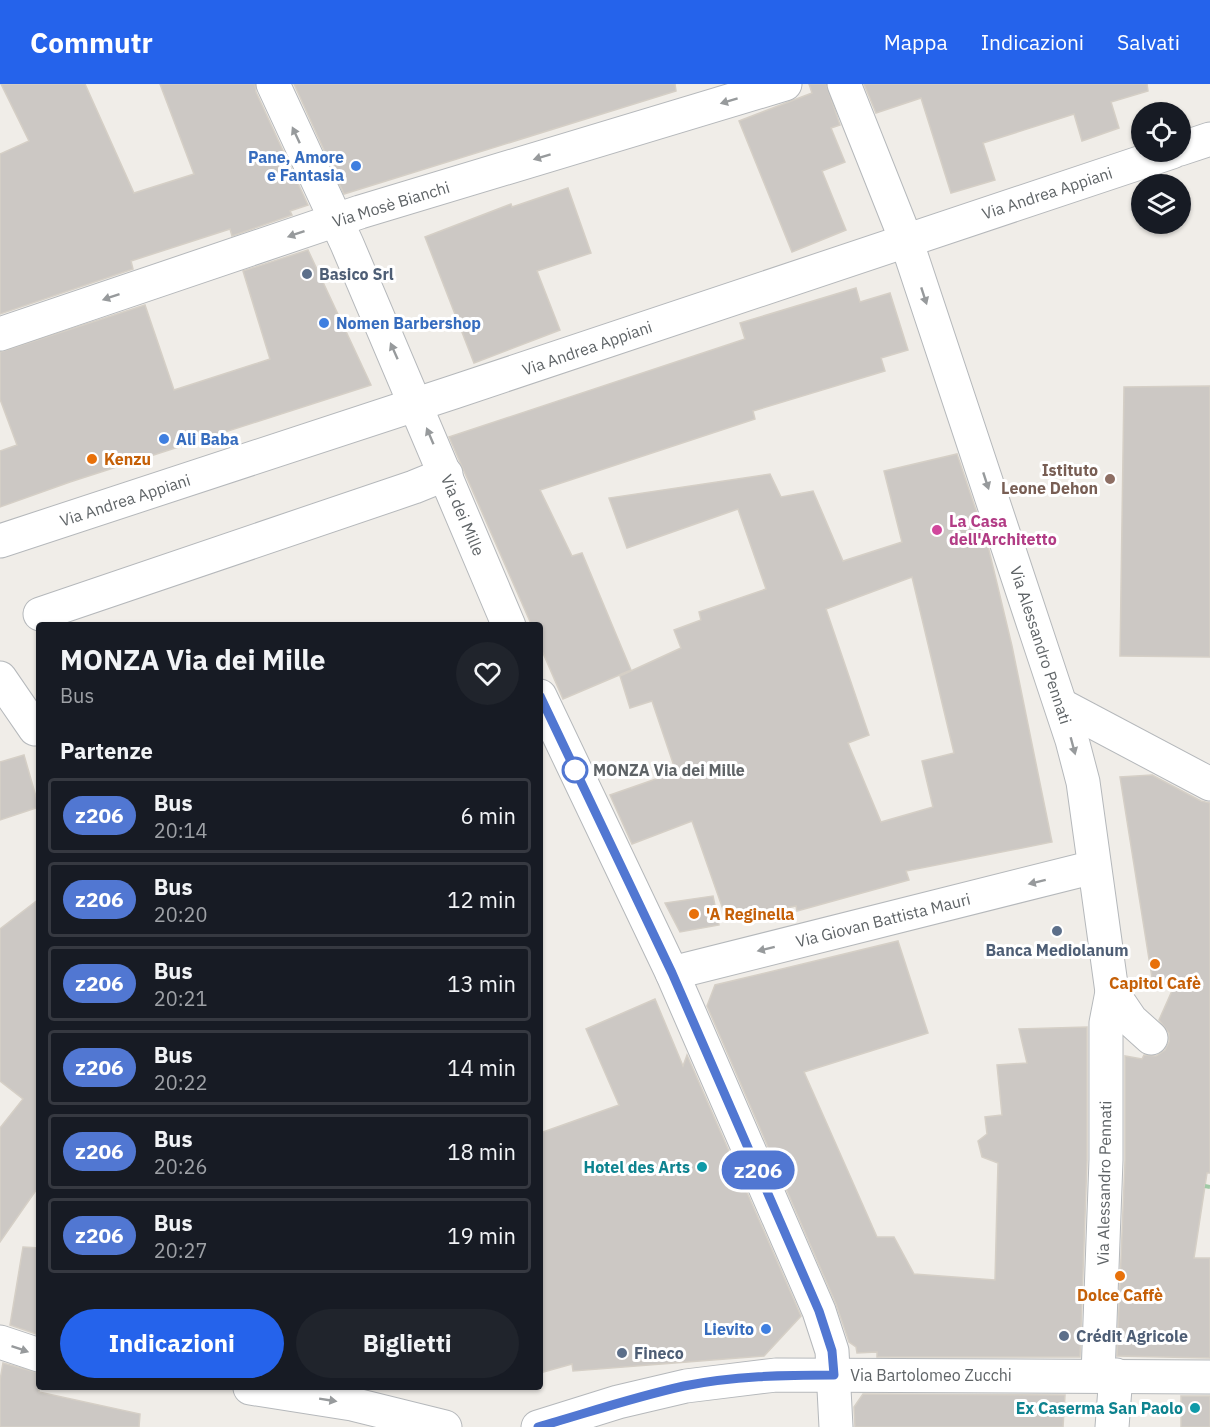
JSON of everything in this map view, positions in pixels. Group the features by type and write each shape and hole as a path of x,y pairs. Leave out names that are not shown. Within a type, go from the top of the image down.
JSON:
{"street":[{"name":"Via dei Mille","path":"273,84 417,404 507,622"},
{"name":"Via Mosè Bianchi","path":"0,334 336,221 785,84"},
{"name":"Via Alessandro Pennati","path":"844,84 906,240 1061,705 1083,782 1112,992 1106,1023 1107,1376 1112,1427"},
{"path":"1191,145 1210,139"},
{"name":"Via Andrea Appiani","path":"0,541 1142,162"},
{"path":"40,614 403,491 446,474"},
{"path":"0,678 35,729"},
{"path":"543,702 672,973 819,1311 832,1351 836,1427"},
{"path":"1061,705 1210,784"},
{"name":"Via Giovan Battista Mauri","path":"672,973 1094,867"},
{"name":"Via Alessandro Pennati","path":"1112,992 1131,1020 1151,1038"},
{"path":"0,1342 36,1354"},
{"name":"Via Bartolomeo Zucchi","path":"538,1427 618,1402 686,1386 776,1375 1210,1377"},
{"path":"263,1390 352,1404 445,1427"}],"building":[{"path":"1,84 85,84 134,193 194,174 160,84 255,84 256,92 308,205 290,211 292,215 232,236 230,229 131,261 133,269 0,314 0,154 29,141"},
{"path":"294,84 675,84 676,91 344,194"},
{"path":"809,84 826,84 840,125 831,128 845,162 822,171 846,230 792,252 739,121 812,93"},
{"path":"864,84 1147,84 1148,91 1111,102 1119,128 1082,141 1074,114 983,143 995,180 951,193 921,98 876,113"},
{"path":"568,188 591,253 537,271 560,330 474,363 425,237 511,204 512,207"},
{"path":"308,250 371,385 70,482 0,507 0,451 17,445 0,399 0,352 145,305 174,390 270,359 243,271"},
{"path":"856,288 860,302 890,293 908,350 881,358 885,371 753,411 755,419 540,490 572,556 582,553 631,670 563,699 543,653 543,622 530,622 449,437 745,339 740,323"},
{"path":"1210,386 1210,657 1120,656 1124,387"},
{"path":"957,454 988,546 1012,646 1052,842 906,871 909,880 797,911 796,906 727,921 692,821 632,844 610,795 676,772 652,701 630,708 620,676 681,648 674,630 701,620 699,612 766,589 738,509 627,548 609,498 770,474 781,497 813,491 843,561 902,542 884,471","holes":["912,577 954,753 922,761 933,807 881,822 848,743 869,735 826,609"]},
{"path":"24,755 36,797 36,808 0,820 0,762"},
{"path":"1152,775 1201,801 1210,803 1210,1173 1207,1173 1194,1258 1210,1258 1210,1358 1117,1356 1125,1161 1125,1056 1142,1059 1144,1055 1156,1056 1165,1050 1169,1042 1169,1033 1159,1020 1175,984 1153,984 1120,777"},
{"name":"'A Reginella","path":"713,896 719,925 680,932 665,903"},
{"path":"36,901 36,1190 0,1242 0,1128 23,1099 0,1081 0,929"},
{"path":"898,941 928,1033 804,1072 877,1237 894,1237 914,1274 995,1280 998,1163 982,1157 978,1141 987,1134 985,1117 1002,1115 997,1065 1027,1063 1019,1029 1087,1027 1087,1160 1080,1357 877,1357 877,1352 857,1353 856,1347 849,1342 836,1304 707,1006 715,985"},
{"path":"655,999 683,1066 687,1055 801,1316 764,1356 573,1371 572,1364 543,1372 543,1132 619,1105 586,1029"},
{"path":"23,1247 36,1248 36,1334 10,1325"},
{"path":"3,1363 36,1372 36,1390 39,1392 140,1414 139,1427 0,1427 0,1380"},
{"path":"863,1394 1065,1395 1063,1427 855,1427 854,1407"},
{"name":"Ex Caserma San Paolo","path":"1181,1396 1210,1396 1210,1427 1181,1427"}],"bus line":[{"name":"z206","path":"538,1427 618,1402 686,1386 776,1375 834,1375 832,1351 819,1311 672,973 543,702"}],"place":[{"name":"Pane, Amore e Fantasia","path":"356,166"},
{"name":"Basico Srl","path":"307,274"},
{"name":"Nomen Barbershop","path":"324,323"},
{"name":"Ali Baba","path":"164,439"},
{"name":"Kenzu","path":"92,459"},
{"name":"Istituto Leone Dehon","path":"1110,479"},
{"name":"La Casa dell'Architetto","path":"937,530"},
{"name":"MONZA Via dei Mille","path":"575,770"},
{"name":"'A Reginella","path":"694,914"},
{"name":"Banca Mediolanum","path":"1057,931"},
{"name":"Capitol Cafè","path":"1155,964"},
{"name":"Hotel des Arts","path":"702,1167"},
{"name":"Dolce Caffè","path":"1120,1276"},
{"name":"Lievito","path":"766,1329"},
{"name":"Crédit Agricole","path":"1064,1336"},
{"name":"Fineco","path":"622,1353"},
{"name":"Ex Caserma San Paolo","path":"1195,1408"}]}
